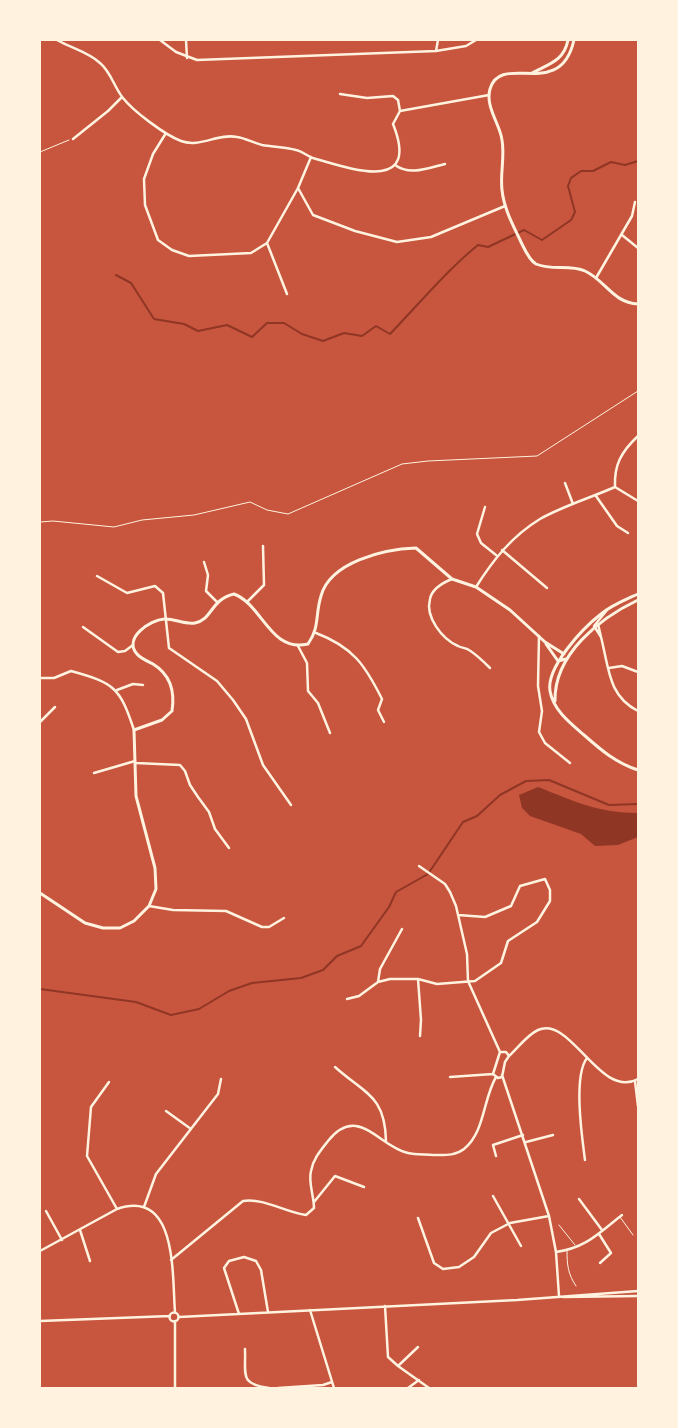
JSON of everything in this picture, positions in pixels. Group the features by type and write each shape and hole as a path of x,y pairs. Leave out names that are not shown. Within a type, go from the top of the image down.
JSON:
{"street":[{"path":"57,40 88,54 101,64 122,97 166,133 181,141 194,144 228,136 236,137 262,145 298,150 311,157 370,171 388,170 395,165 401,148 393,124 400,111 398,100 393,96 367,98 340,94"},
{"path":"160,40 187,58 197,60 436,51 466,46 476,40"},
{"path":"186,40 187,58"},
{"path":"436,51 438,40"},
{"path":"532,73 552,64 562,56 568,40"},
{"path":"574,40 566,60 556,70 547,74 515,72 501,76 493,83 489,95 503,142 502,189 505,206 510,220 532,260 548,267 582,270 596,278 618,298 638,304"},
{"path":"562,56 566,60"},
{"path":"400,111 489,95"},
{"path":"73,139 108,112 122,97"},
{"path":"166,133 153,154 144,179 145,205 158,240 172,250 189,256 251,252 267,243 298,188 311,157"},
{"path":"395,165 405,171 412,171 445,164"},
{"path":"298,188 313,215 355,231 397,242 431,237 505,206"},
{"path":"596,278 632,216 635,202"},
{"path":"622,235 638,248"},
{"path":"267,243 287,294"},
{"path":"615,487 614,471 617,464 631,442 638,436"},
{"path":"565,483 573,504"},
{"path":"476,587 502,550 540,519 615,487"},
{"path":"615,487 638,501"},
{"path":"596,496 617,526 628,533"},
{"path":"485,506 477,534 481,543 497,556"},
{"path":"247,602 264,585 263,546"},
{"path":"134,730 162,720 172,711 174,697 169,680 159,668 137,655 133,645 134,637 147,624 165,618 194,624 207,616 224,596 234,594 247,602 278,638 298,646 308,644 316,633 321,595 336,572 348,564 399,549 416,548 452,579 476,587 510,610 539,636 558,661 564,662"},
{"path":"502,550 547,588"},
{"path":"204,562 208,575 206,591 217,602"},
{"path":"97,576 127,593 155,586 163,593 169,648 217,681 233,700 246,719 263,765 291,805"},
{"path":"452,579 443,582 431,594 428,605 429,615 438,629 458,646 468,649 490,668"},
{"path":"638,594 608,609 588,626 558,661 550,684 550,692 555,704 572,725 603,751 625,766 638,770"},
{"path":"588,626 596,624 638,600"},
{"path":"555,704 556,679 564,662 594,629 608,609"},
{"path":"596,624 609,668 612,687 625,704 638,711"},
{"path":"83,627 118,652 125,651 133,645"},
{"path":"594,629 601,637"},
{"path":"316,633 332,639 351,651 368,670 382,699 378,710 384,722"},
{"path":"539,636 538,686 542,711 540,732 545,743 570,763"},
{"path":"544,642 564,654"},
{"path":"298,646 307,663 308,691 318,704 330,732"},
{"path":"564,654 564,662"},
{"path":"609,668 622,666 638,672"},
{"path":"40,678 54,678 71,671 103,681 117,690 124,701 134,730 136,796 155,868 156,889 149,906 134,921 120,928 102,928 85,923 40,893"},
{"path":"117,690 133,684 143,685"},
{"path":"40,722 55,706"},
{"path":"94,773 136,762 180,765 186,771 190,785 198,798 209,812 215,829 229,848"},
{"path":"171,1260 243,1201 256,1199 296,1213 306,1214 314,1208 310,1171 318,1153 332,1136 344,1128 357,1126 370,1130 407,1154 449,1155 462,1150 471,1142 478,1131 500,1052 468,981 468,954 458,915 445,884 419,866"},
{"path":"347,999 359,996 378,982 400,978 418,979 437,984 475,981 501,963 508,940 537,922 550,901 550,890 545,879 528,883 520,886 511,906 485,917 458,915"},
{"path":"149,906 173,910 226,911 262,928 284,918"},
{"path":"378,982 380,969 402,929"},
{"path":"418,979 421,1020 420,1036"},
{"path":"559,1296 556,1252 549,1216 526,1142 502,1075 505,1062 509,1056 539,1030 548,1029 567,1038 580,1048 587,1058 610,1078 625,1083 637,1080 638,1106"},
{"path":"500,1052 506,1052 509,1056"},
{"path":"585,1160 580,1089 582,1065 587,1058"},
{"path":"335,1067 364,1088 376,1102 383,1114 386,1141"},
{"path":"450,1077 502,1075"},
{"path":"144,1207 156,1174 218,1094 221,1079"},
{"path":"109,1082 91,1107 87,1156 117,1209"},
{"path":"166,1111 191,1129"},
{"path":"496,1156 493,1145 523,1135"},
{"path":"526,1142 553,1135"},
{"path":"314,1202 335,1176 364,1187"},
{"path":"494,1196 521,1246"},
{"path":"579,1199 602,1230"},
{"path":"40,1251 117,1209 127,1205 144,1207 152,1211 161,1221 168,1238 175,1312 179,1316 638,1291"},
{"path":"46,1211 62,1240"},
{"path":"418,1218 434,1263 443,1269 458,1267 474,1257 492,1233 510,1223 549,1216"},
{"path":"556,1252 577,1248 599,1234 621,1216"},
{"path":"80,1230 90,1262"},
{"path":"599,1234 611,1254 600,1263"},
{"path":"239,1314 224,1268 229,1261 244,1257 256,1261 261,1270 268,1312"},
{"path":"559,1296 581,1298 638,1296"},
{"path":"385,1306 388,1357 429,1388"},
{"path":"310,1310 334,1388"},
{"path":"40,1322 170,1316 175,1312"},
{"path":"170,1316 175,1321"},
{"path":"175,1388 175,1321 179,1316"},
{"path":"398,1366 418,1347"},
{"path":"245,1349 246,1377 248,1382 254,1386 269,1388"},
{"path":"408,1388 420,1380"},
{"path":"278,1388 323,1385 332,1382"}],"lane":[{"path":"621,1216 633,1235"},
{"path":"559,1225 577,1248"},
{"path":"567,1250 567,1266 576,1286"}],"path":[{"path":"40,152 73,139"},
{"path":"40,522 53,521 114,527 142,520 194,515 250,502 267,510 288,514 402,464 537,456 638,391"}],"shaded area":[{"path":"538,787 598,808 638,813 638,837 618,845 595,846 581,834 530,816 522,808 519,795"}],"waterway":[{"path":"116,275 131,283 154,319 184,324 198,331 227,325 252,337 267,323 284,323 302,334 323,341 344,333 362,336 376,326 390,334 444,277 478,245 488,247 524,230 542,240 571,220 575,212 568,186 571,178 581,171 593,171 611,162 625,165 638,161"},
{"path":"40,989 136,1002 171,1015 199,1009 229,991 252,983 301,978 323,970 337,956 361,946 389,907 396,892 428,874 463,822 477,816 500,795 526,781 549,780 609,805 638,804"}]}
